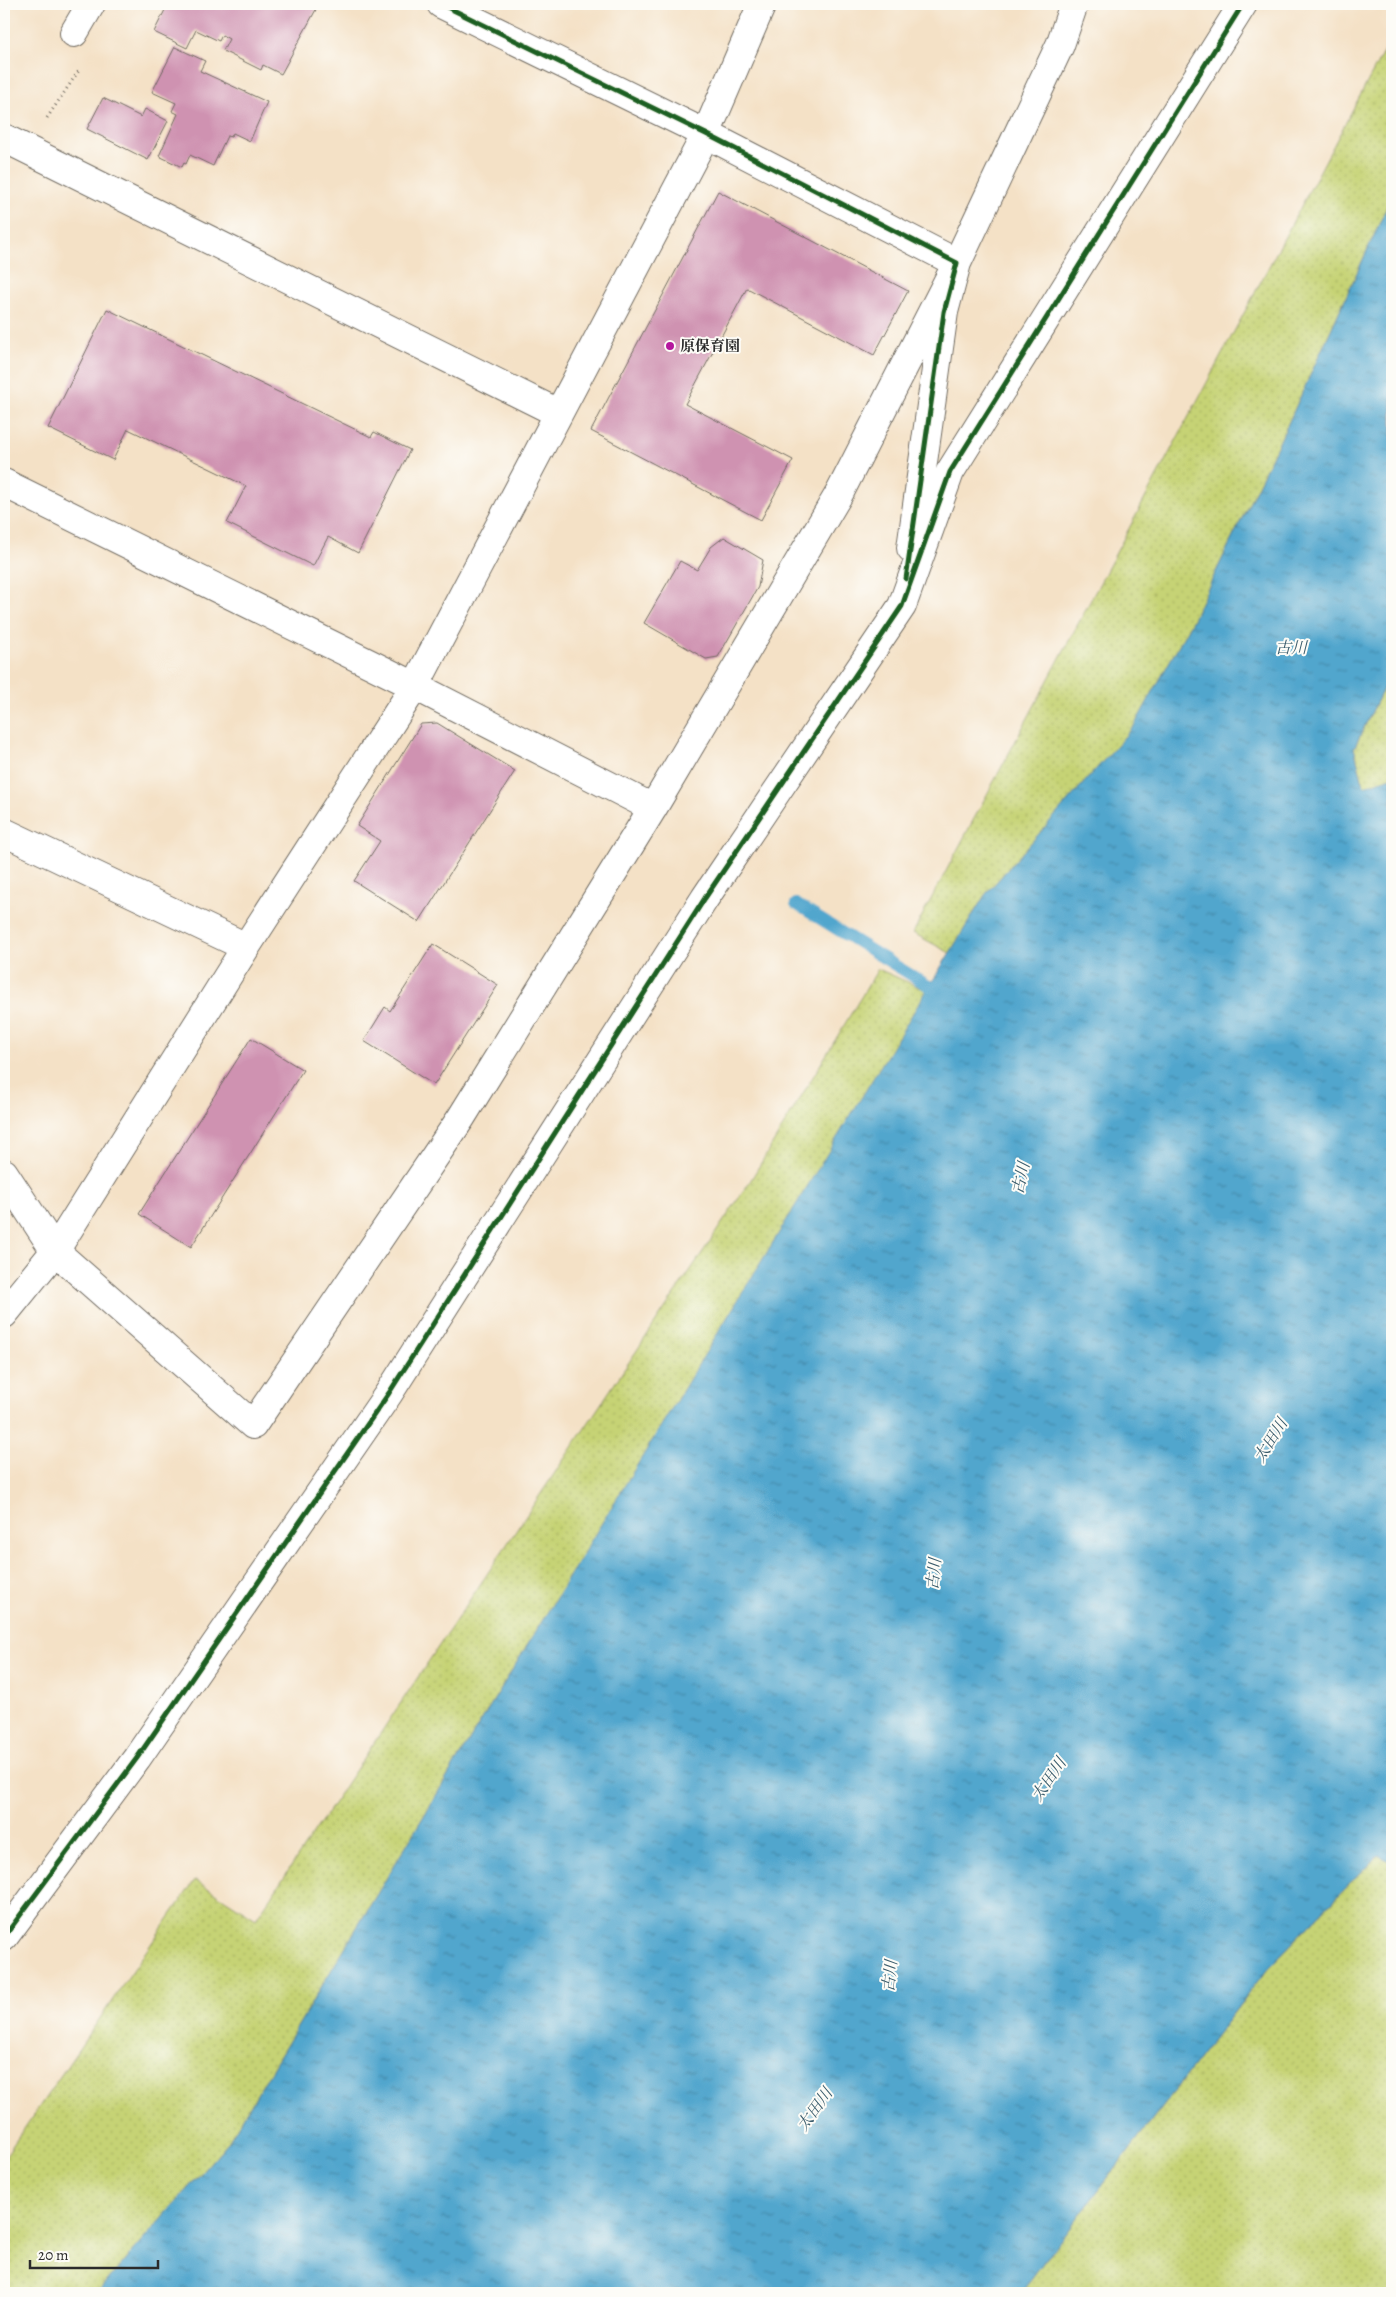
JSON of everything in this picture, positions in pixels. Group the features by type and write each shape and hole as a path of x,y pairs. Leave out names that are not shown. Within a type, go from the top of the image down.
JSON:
{"street":[{"path":"74,33 91,4"},
{"path":"441,4 706,134 957,263"},
{"path":"4,1314 55,1251 246,947 414,686 706,134 762,4"},
{"path":"4,1173 55,1251 253,1425 461,1118 653,808 839,494 957,263 1060,45 1074,4"},
{"path":"4,1937 137,1758 389,1393 705,898 902,606 950,472 1243,4"},
{"path":"4,138 558,413"},
{"path":"902,606 944,312 957,263"},
{"path":"4,483 414,686 653,808"},
{"path":"4,832 246,947"}],"green space":[{"path":"1392,36 1392,196 1287,426 1191,623 1134,727 985,895 950,953 913,933"},
{"path":"1392,671 1392,777 1364,787 1354,748"},
{"path":"878,969 928,991 467,1744 229,2141 97,2293 4,2293 4,2158 195,1880 256,1919 749,1183"},
{"path":"1378,1855 1392,1862 1392,2293 1020,2293 1267,1969"}],"water":[{"path":"1392,196 1392,671 1354,748 1364,786 1392,777 1392,1862 1378,1855 1267,1969 1020,2293 97,2293 229,2141 467,1744 985,895 1134,726 1191,623 1287,426"}],"building":[{"path":"168,4 319,4 281,74 263,65 261,70 223,51 229,39 222,35 219,41 196,30 187,48 154,32"},
{"path":"175,47 205,61 200,71 267,102 250,141 233,133 231,137 227,136 213,166 190,155 186,164 184,163 182,167 159,156 178,114 172,111 176,103 152,92"},
{"path":"103,98 141,117 145,109 168,121 148,160 87,129"},
{"path":"718,191 908,291 874,355 747,288 685,404 793,460 761,520 591,431"},
{"path":"107,309 371,437 374,432 410,450 358,553 328,537 313,566 227,523 246,486 128,429 113,460 48,428"},
{"path":"724,537 763,560 758,587 718,657 706,659 644,623 680,561 697,570 711,547"},
{"path":"437,723 515,771 419,922 354,881 380,841 357,826 421,724"},
{"path":"433,944 498,985 434,1085 364,1041 385,1007 390,1011"},
{"path":"251,1038 303,1070 191,1247 139,1214"}],"waterway":[{"path":"796,904 945,996"}],"cycle path":[{"path":"441,4 706,134 957,263 944,312 906,579"},
{"path":"4,1937 137,1758 389,1393 705,898 902,606 950,472 1243,4"}],"place":[{"name":"原保育園","path":"670,346"}],"water label":[{"name":"古川","path":"1291,647"},
{"name":"古川","path":"1020,1178"},
{"name":"太田川","path":"1270,1440"},
{"name":"古川","path":"933,1574"},
{"name":"太田川","path":"1048,1779"},
{"name":"古川","path":"889,1976"},
{"name":"太田川","path":"814,2109"}]}
